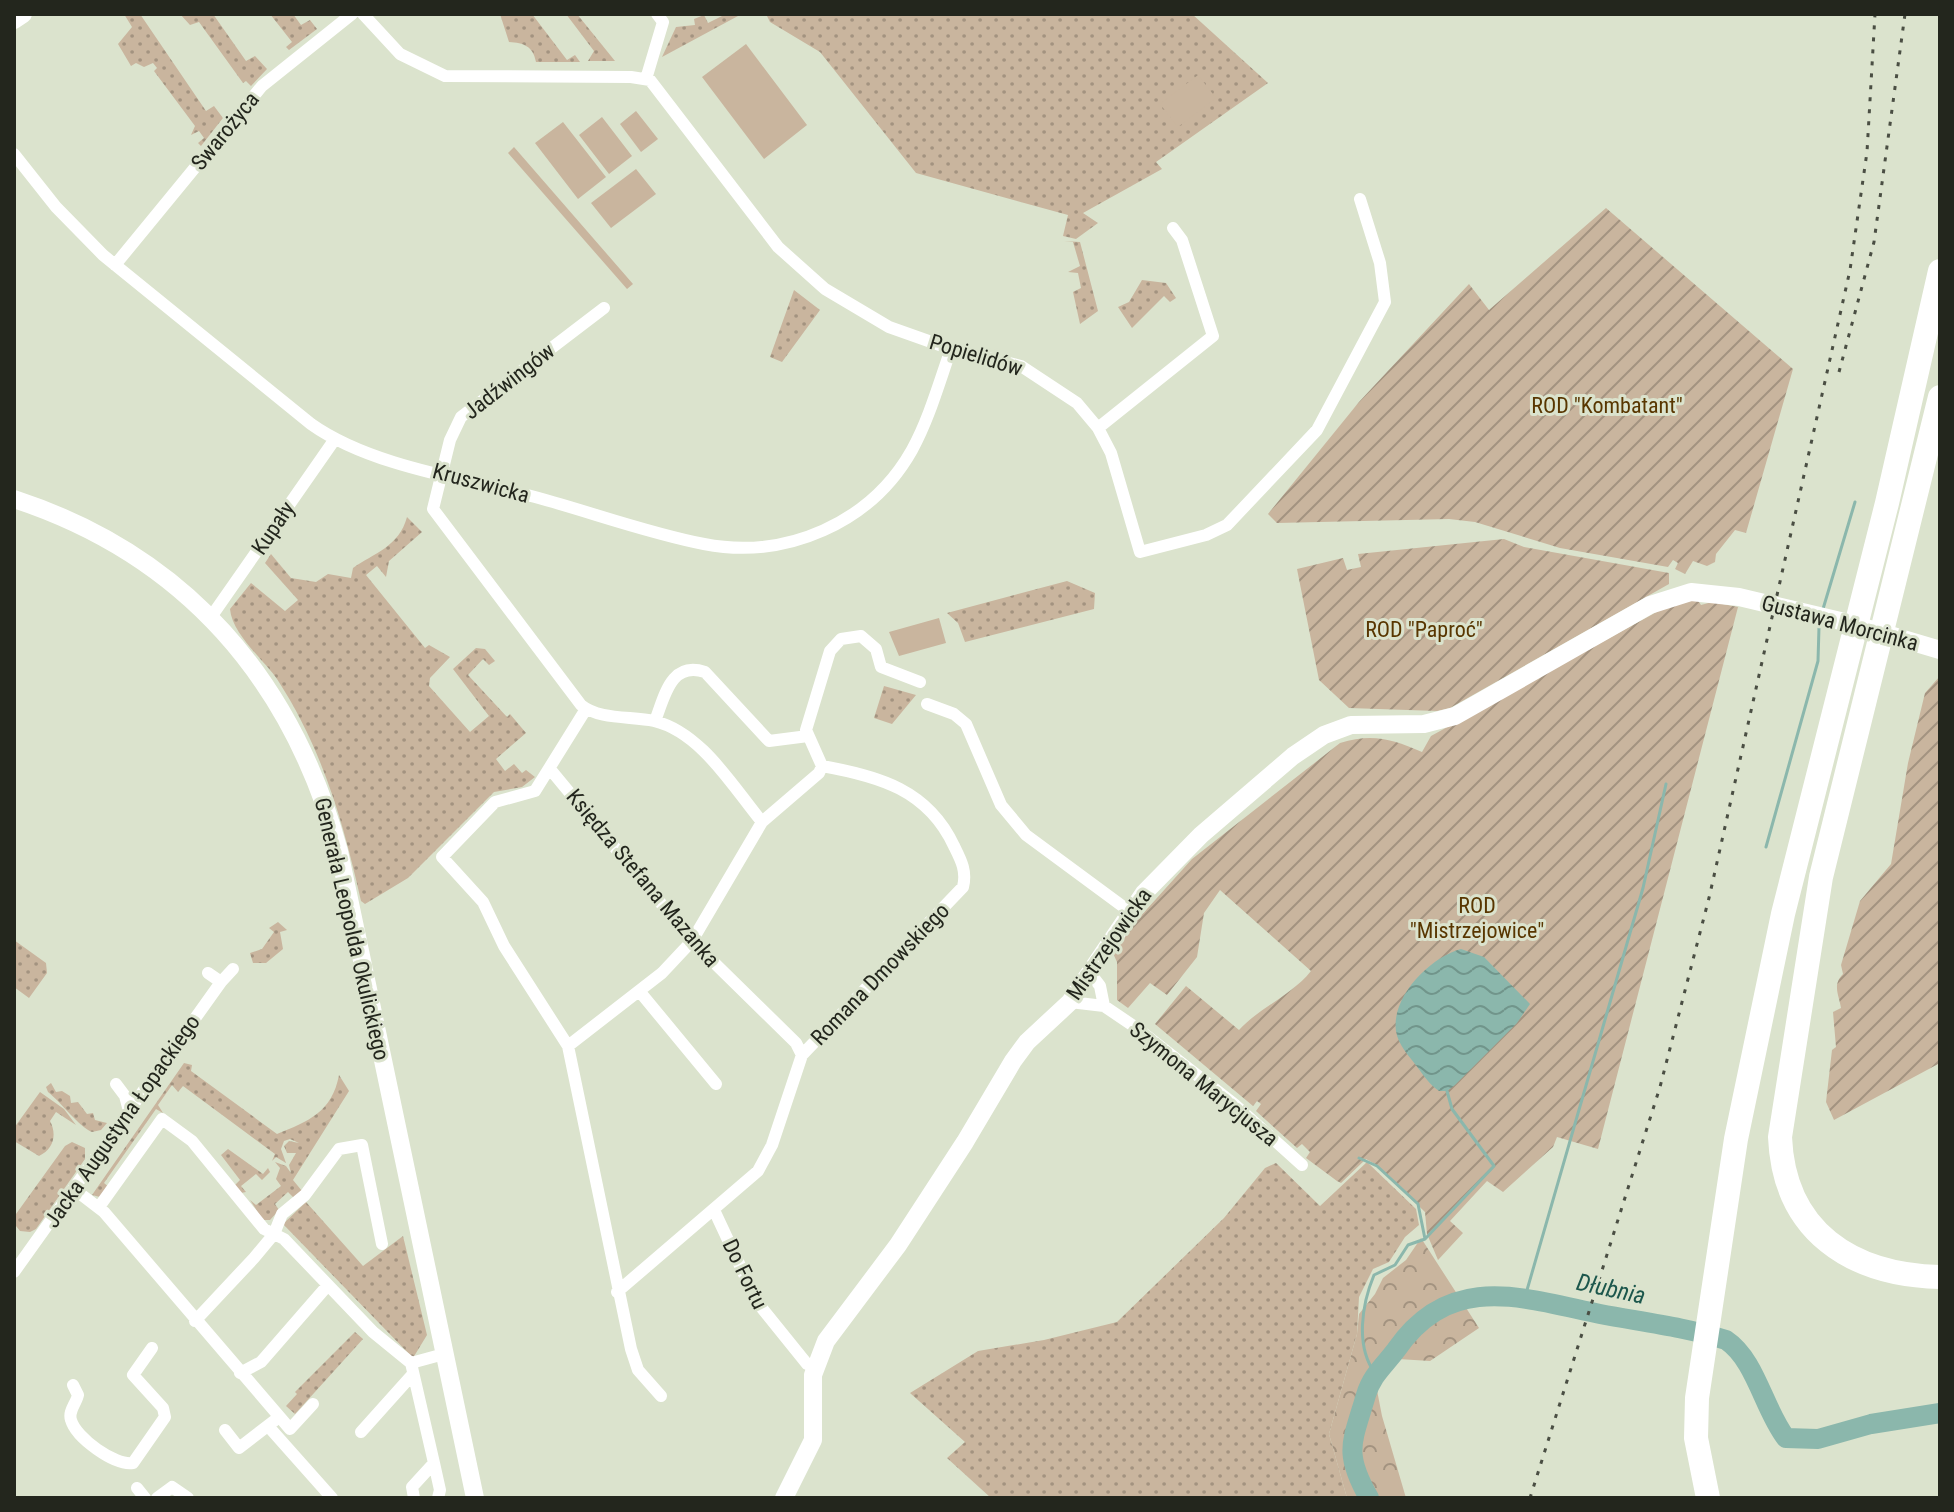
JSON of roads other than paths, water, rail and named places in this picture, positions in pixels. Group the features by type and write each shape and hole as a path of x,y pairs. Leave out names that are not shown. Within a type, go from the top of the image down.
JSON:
{"highway":[{"path":"1708,1498 1698,1454 1697,1398 1736,1139 1783,914 1856,627 1940,271"},
{"path":"1940,397 1821,877 1780,1125 1782,1159 1790,1188 1810,1223 1834,1247 1862,1264 1900,1275 1940,1277"}],"street":[{"path":"14,20 23,14"},
{"name":"Swarożyca","path":"115,265 262,86 352,14"},
{"path":"363,14 400,54 445,76 646,79 663,22 657,14"},
{"name":"Popielidów","path":"646,79 655,86 789,259 835,297 863,313 951,349 1010,363 1041,376 1077,403 1098,428 1120,480 1140,552 1206,535 1236,518 1317,430 1380,317 1385,302 1384,281 1360,199"},
{"name":"Kruszwicka","path":"14,154 73,227 115,265 311,424 335,439 441,474 706,545 791,543 837,525 887,486 921,433 951,349"},
{"path":"1098,428 1213,336 1182,240 1173,228"},
{"name":"Jadźwingów","path":"441,474 450,440 461,417 604,308"},
{"name":"Kupały","path":"211,617 335,439"},
{"path":"441,474 432,506 441,523 586,709 655,721 679,733 703,752 762,822"},
{"name":"Generała Leopolda Okulickiego","path":"14,499 77,522 115,542 157,571 211,617 256,669 279,703 307,755 329,815 475,1498"},
{"name":"Mistrzejowicka","path":"784,1498 813,1440 815,1368 835,1326 898,1245 1013,1061 1070,1002 1129,911 1195,840 1293,756 1324,735 1351,725 1424,724 1444,720 1665,597 1691,592 1739,597"},
{"name":"Gustawa Morcinka","path":"1739,597 1939,648"},
{"path":"568,1046 640,992 692,941 762,822 819,773 822,766 808,736 808,723 830,651 841,639 861,636 876,649 881,667 920,682"},
{"path":"655,721 671,680 681,671 693,668 705,672 769,741 808,736"},
{"path":"927,704 954,714 966,724 1001,805 1026,835 1129,911"},
{"path":"586,709 535,791 495,802 442,857 483,902 515,964 568,1046 617,1292 638,1370 661,1396"},
{"name":"Romana Dmowskiego","path":"617,1292 764,1163 802,1055 963,887 966,873 948,834 929,807 876,779 822,766"},
{"name":"Księdza Stefana Mazanka","path":"550,769 692,941 796,1043 802,1055"},
{"name":"Jacka Augustyna Łopackiego","path":"14,1272 233,969"},
{"path":"208,973 221,982"},
{"path":"1070,1002 1104,1006 1100,986 1090,973"},
{"path":"640,992 716,1084"},
{"name":"Szymona Marycjusza","path":"1104,1006 1234,1104 1302,1165"},
{"path":"116,1084 125,1096 129,1111"},
{"path":"99,1207 162,1119 192,1141 264,1229 284,1239 412,1369 440,1490 438,1498"},
{"path":"195,1321 274,1234 280,1216 305,1195 334,1152 362,1145 382,1244"},
{"path":"74,1189 99,1207 290,1429 313,1404"},
{"name":"Do Fortu","path":"714,1210 757,1302 807,1364 815,1368"},
{"path":"240,1373 261,1362 328,1285"},
{"path":"73,1385 78,1395 71,1411 72,1423 85,1439 120,1462 133,1463 165,1417 163,1408 133,1375 152,1348"},
{"path":"361,1432 412,1369 444,1354"},
{"path":"225,1430 239,1448 279,1417"},
{"path":"268,1426 332,1498"},
{"path":"414,1498 412,1487 434,1463"},
{"path":"157,1498 172,1487 188,1498"}],"water":[{"path":"1461,949 1484,957 1530,1004 1517,1023 1455,1085 1447,1091 1439,1091 1402,1046 1397,1036 1396,1018 1406,992 1415,980 1437,960"}],"waterway":[{"path":"1823,609 1855,502"},
{"path":"1766,847 1818,661 1819,627"},
{"path":"1525,1297 1643,888 1666,784"},
{"path":"1375,1373 1365,1350 1362,1325 1374,1275 1395,1265 1408,1245 1425,1239 1494,1166 1452,1109 1447,1091"},
{"path":"1359,1158 1377,1166 1418,1204 1425,1239"},
{"name":"Dłubnia","path":"1369,1498 1356,1469 1352,1447 1372,1382 1417,1325 1440,1309 1464,1300 1489,1296 1543,1302 1726,1340 1745,1360 1786,1438 1818,1439 1871,1424 1940,1413"}],"railway":[{"path":"1530,1498 1660,1087 1709,898 1850,270 1867,152 1875,14"},
{"path":"1839,372 1874,242 1905,14"}],"park label":[{"name":"ROD \"Kombatant\"","path":"1607,405"},
{"name":"ROD \"Paproć\"","path":"1424,629"},
{"name":"ROD \"Mistrzejowice\"","path":"1477,918"}]}
